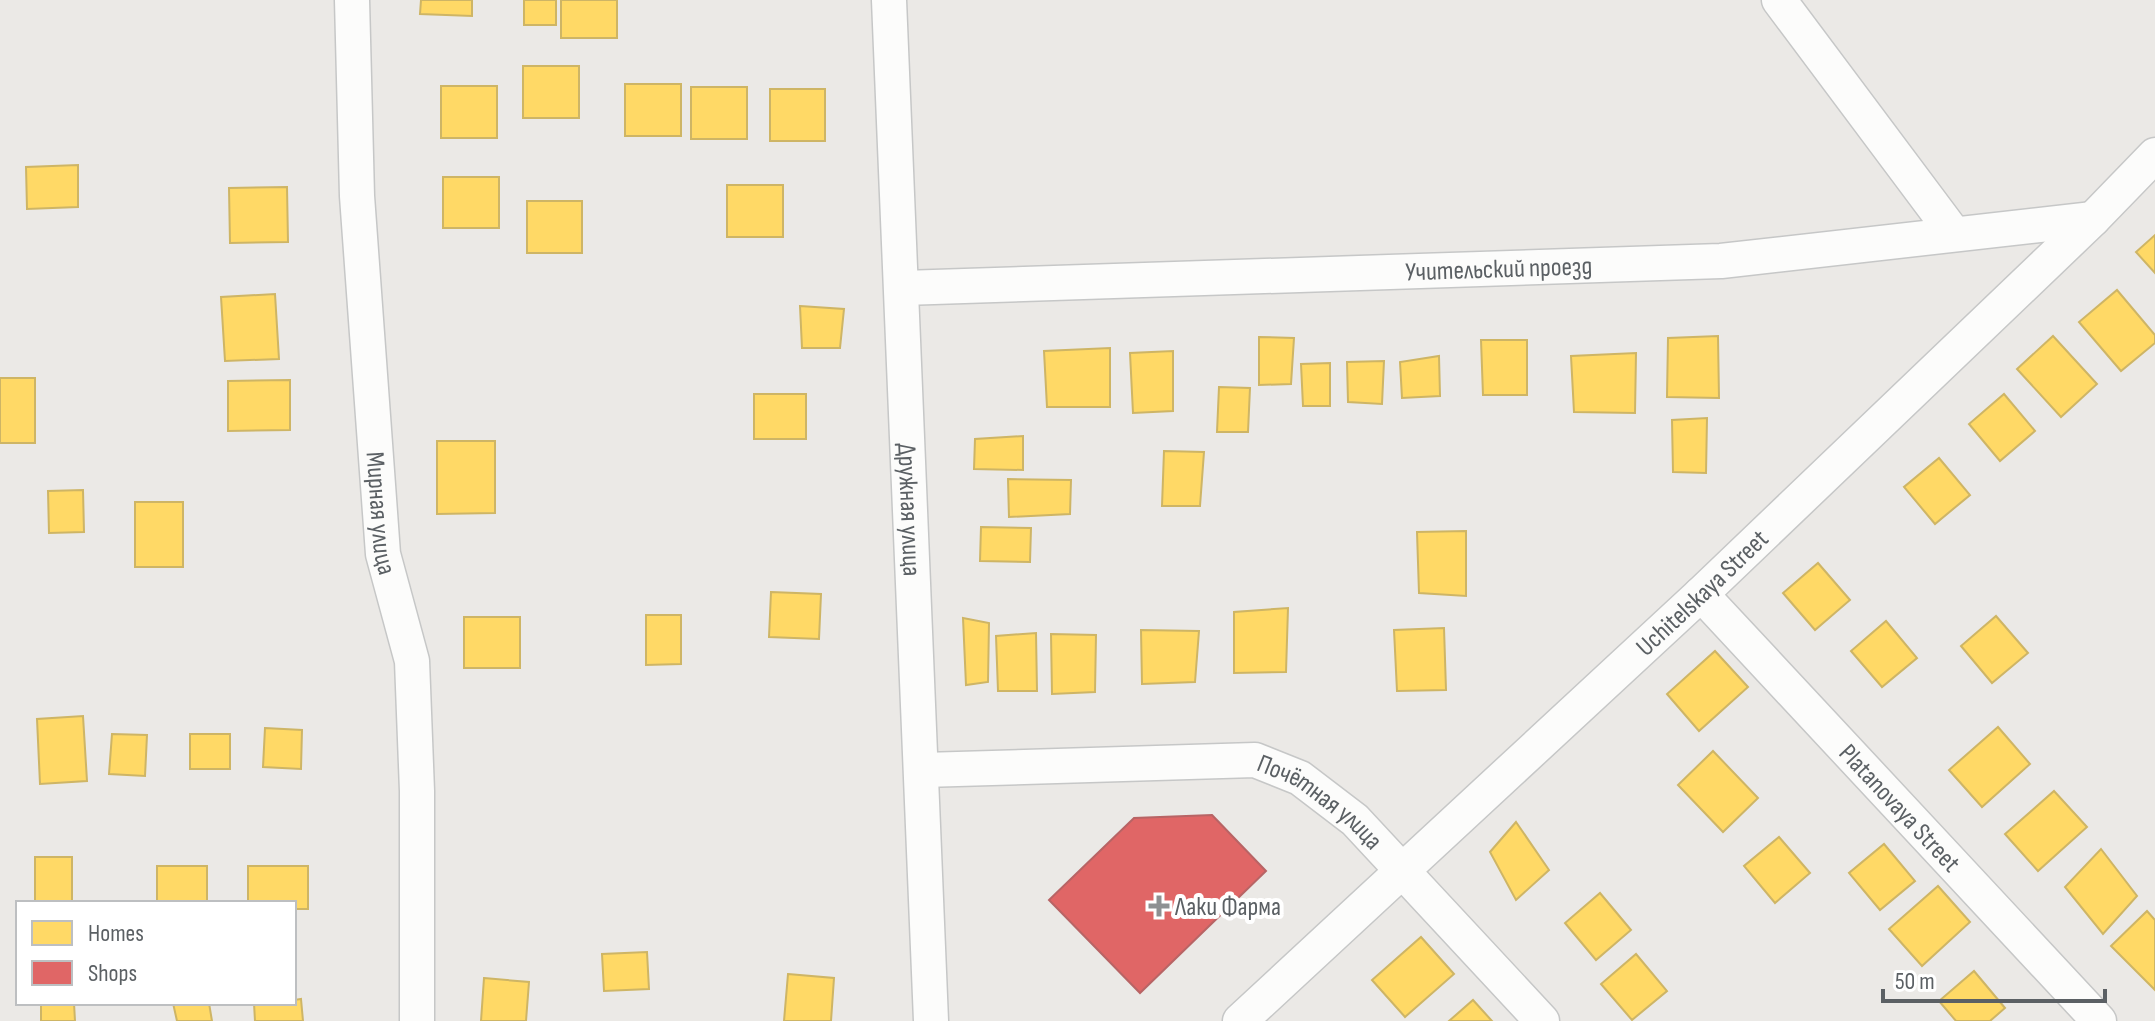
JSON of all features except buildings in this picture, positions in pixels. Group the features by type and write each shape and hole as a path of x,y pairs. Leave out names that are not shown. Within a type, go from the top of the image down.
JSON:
{"street":[{"name":"Мирная улица","path":"352,0 357,196 383,554 412,661 417,791 417,1021"},
{"name":"Дружная улица","path":"889,0 931,1021"},
{"path":"1779,0 1954,234"},
{"name":"Uchitelskaya Street","path":"1240,1021 1701,594 2093,219 2155,155"},
{"name":"Учительский проезд","path":"903,288 1721,261 2093,219"},
{"name":"Platanovaya Street","path":"1701,594 2099,1021"},
{"name":"Почётная улица","path":"923,770 1255,760 1300,778 1355,820 1542,1021"}],"place":[{"name":"Лаки Фарма","path":"1159,906"}]}
